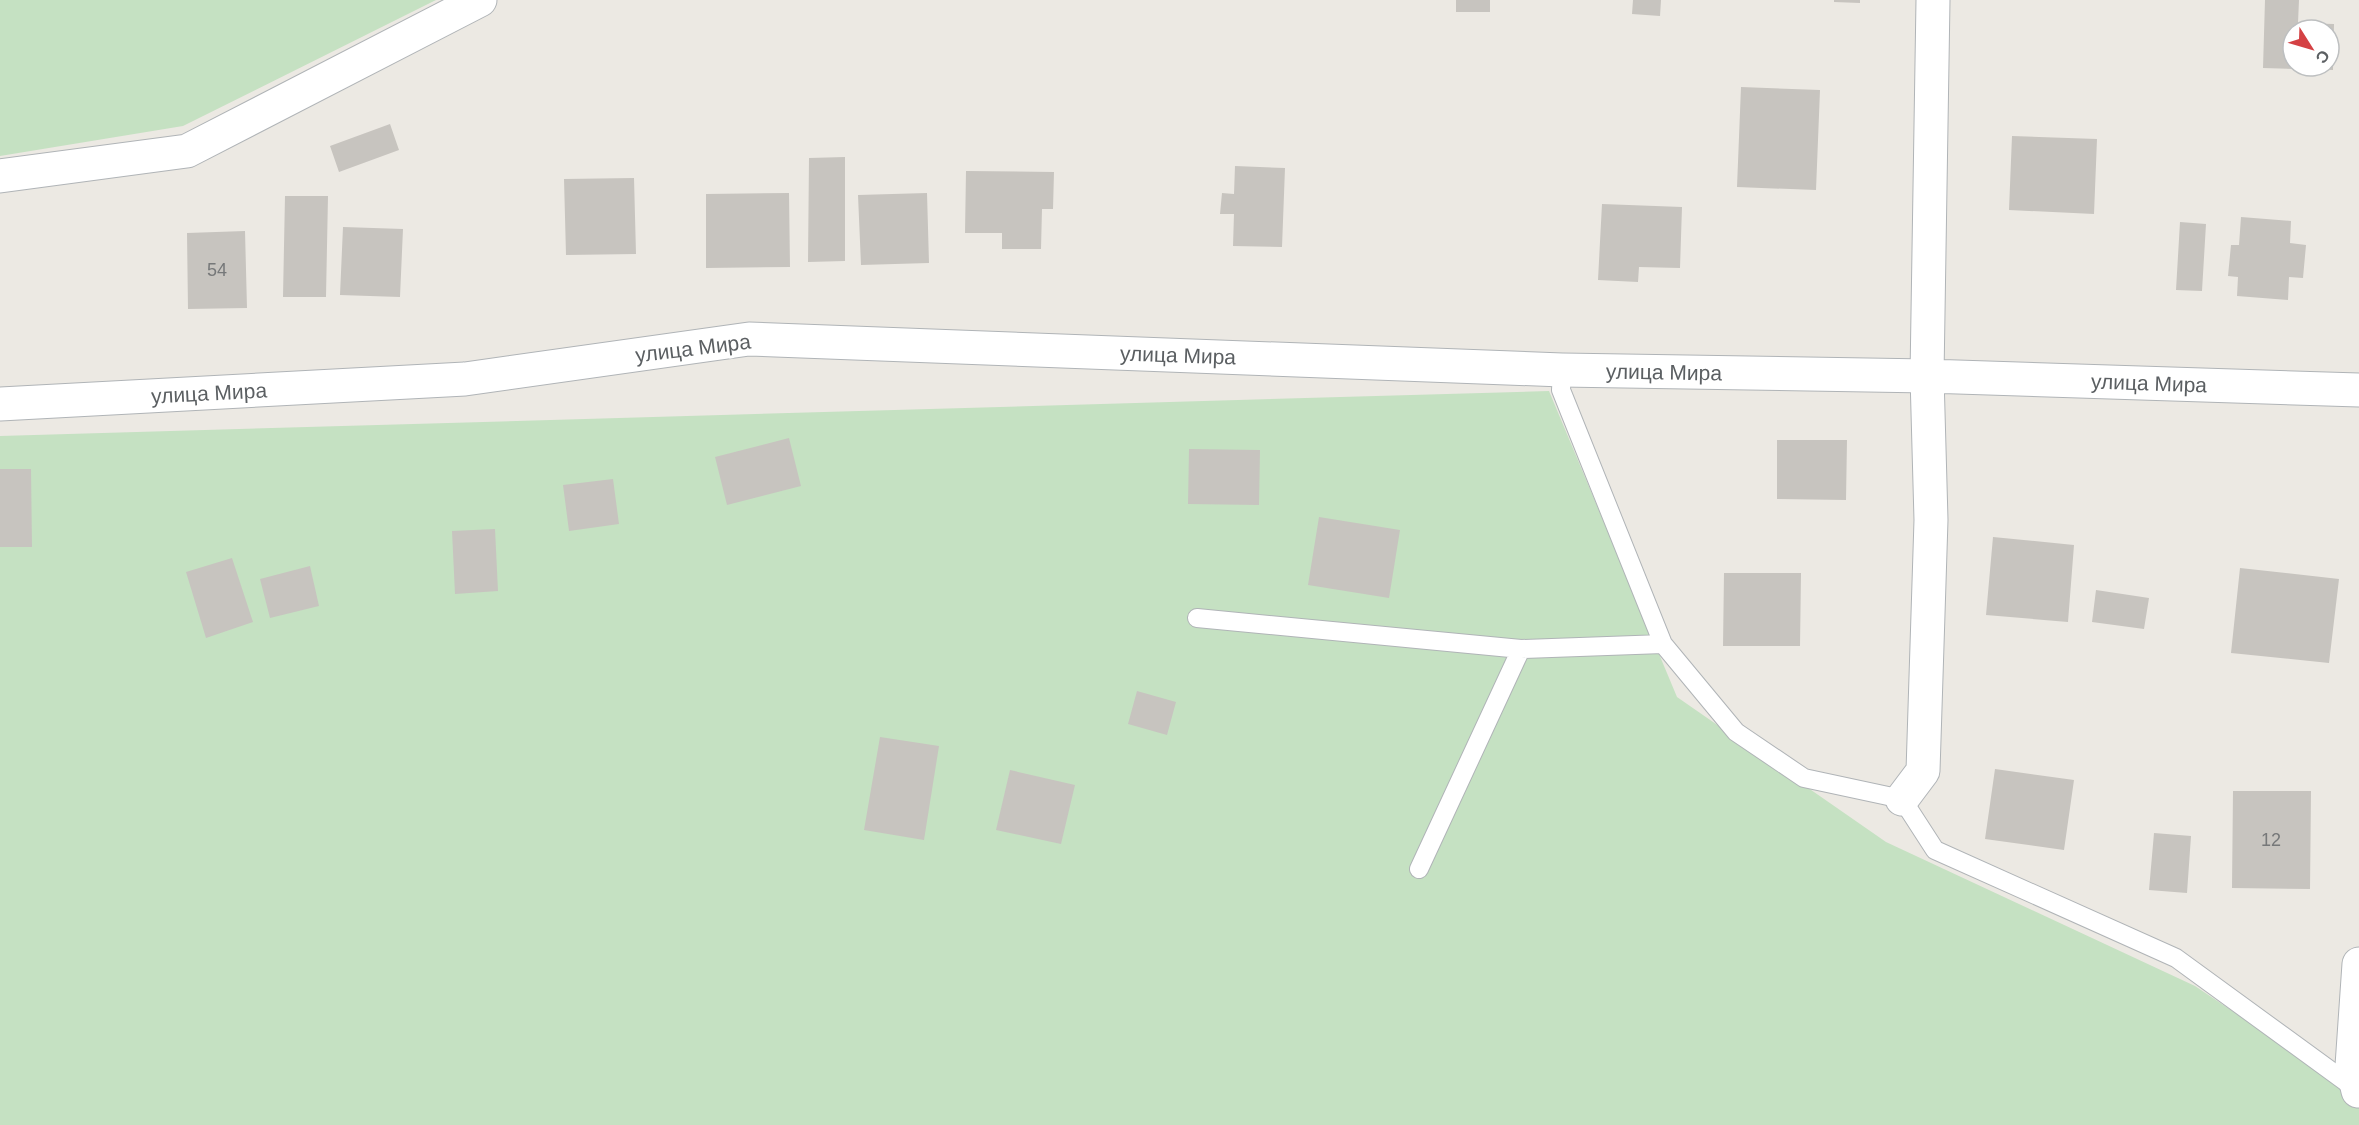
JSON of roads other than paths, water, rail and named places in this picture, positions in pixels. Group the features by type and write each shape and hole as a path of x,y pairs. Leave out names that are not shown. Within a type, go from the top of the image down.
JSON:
{"street":[{"path":"0,176 187,151 480,0"},
{"path":"1902,799 1923,771 1930,520 1927,376 1933,0"},
{"name":"улица Мира","path":"0,404 465,379 749,339 1562,370 1927,376 2359,390"},
{"path":"2359,964 2352,1066 2359,1092"}],"lane":[{"path":"1562,370 1561,390 1663,644 1736,732 1804,778 1902,799 1935,850 2176,958 2359,1092"},
{"path":"1197,618 1521,650 1663,644"},
{"path":"1419,868 1521,650"}]}
